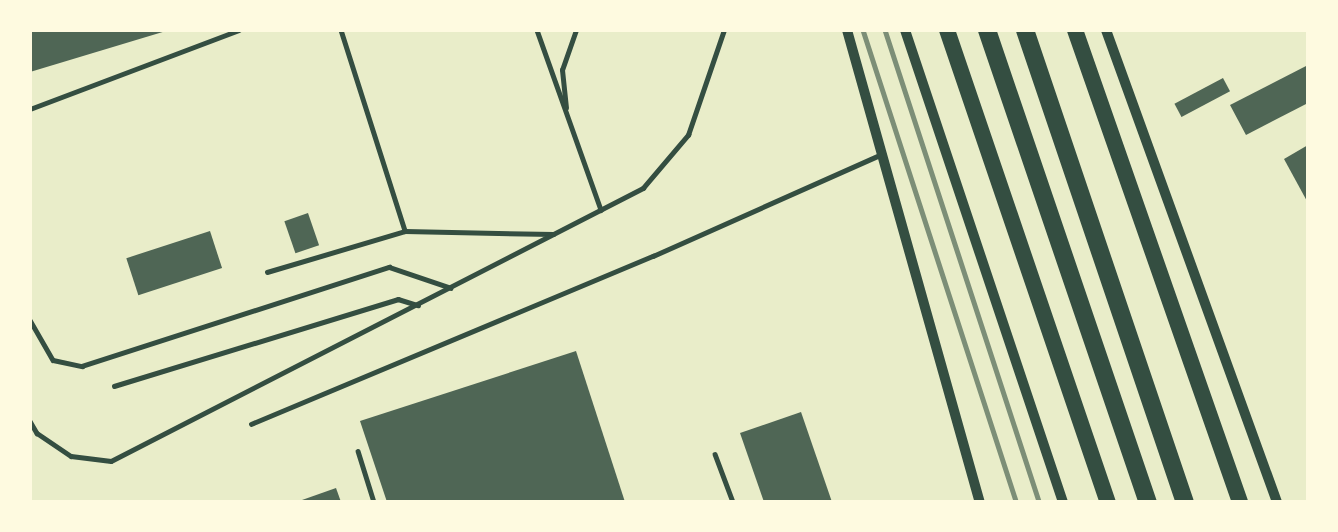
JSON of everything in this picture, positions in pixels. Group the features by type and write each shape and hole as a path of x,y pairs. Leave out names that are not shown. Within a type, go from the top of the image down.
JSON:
{"highway":[{"path":"947,30 1108,502"},
{"path":"987,30 1148,502"},
{"path":"1025,30 1185,502"},
{"path":"1075,30 1240,502"}],"street":[{"path":"847,30 980,502"},
{"path":"905,30 1063,502"},
{"path":"1106,30 1277,502"}],"lane":[{"path":"30,109 239,30"},
{"path":"341,30 405,231"},
{"path":"537,30 601,210"},
{"path":"567,117 562,70 576,30"},
{"path":"30,421 37,433 71,456 111,462 643,188 688,135 724,30"},
{"path":"251,424 653,256 883,154"},
{"path":"267,272 405,231 556,234"},
{"path":"30,320 53,360 82,366 389,267 452,288"},
{"path":"114,386 399,299 418,305"},
{"path":"358,451 374,502"},
{"path":"715,453 733,502"}],"building":[{"path":"30,30 166,30 166,31 30,72"},
{"path":"1308,65 1308,103 1246,135 1230,105"},
{"path":"1223,78 1230,91 1181,117 1174,104"},
{"path":"1308,145 1308,203 1284,159"},
{"path":"308,213 319,245 295,253 284,221"},
{"path":"210,231 222,268 138,295 126,258"},
{"path":"576,351 625,502 387,502 360,421"},
{"path":"801,412 832,502 764,502 740,433"},
{"path":"336,488 341,502 302,502 302,500"}],"railway":[{"path":"863,30 1016,502"},
{"path":"885,30 1039,502"}]}
